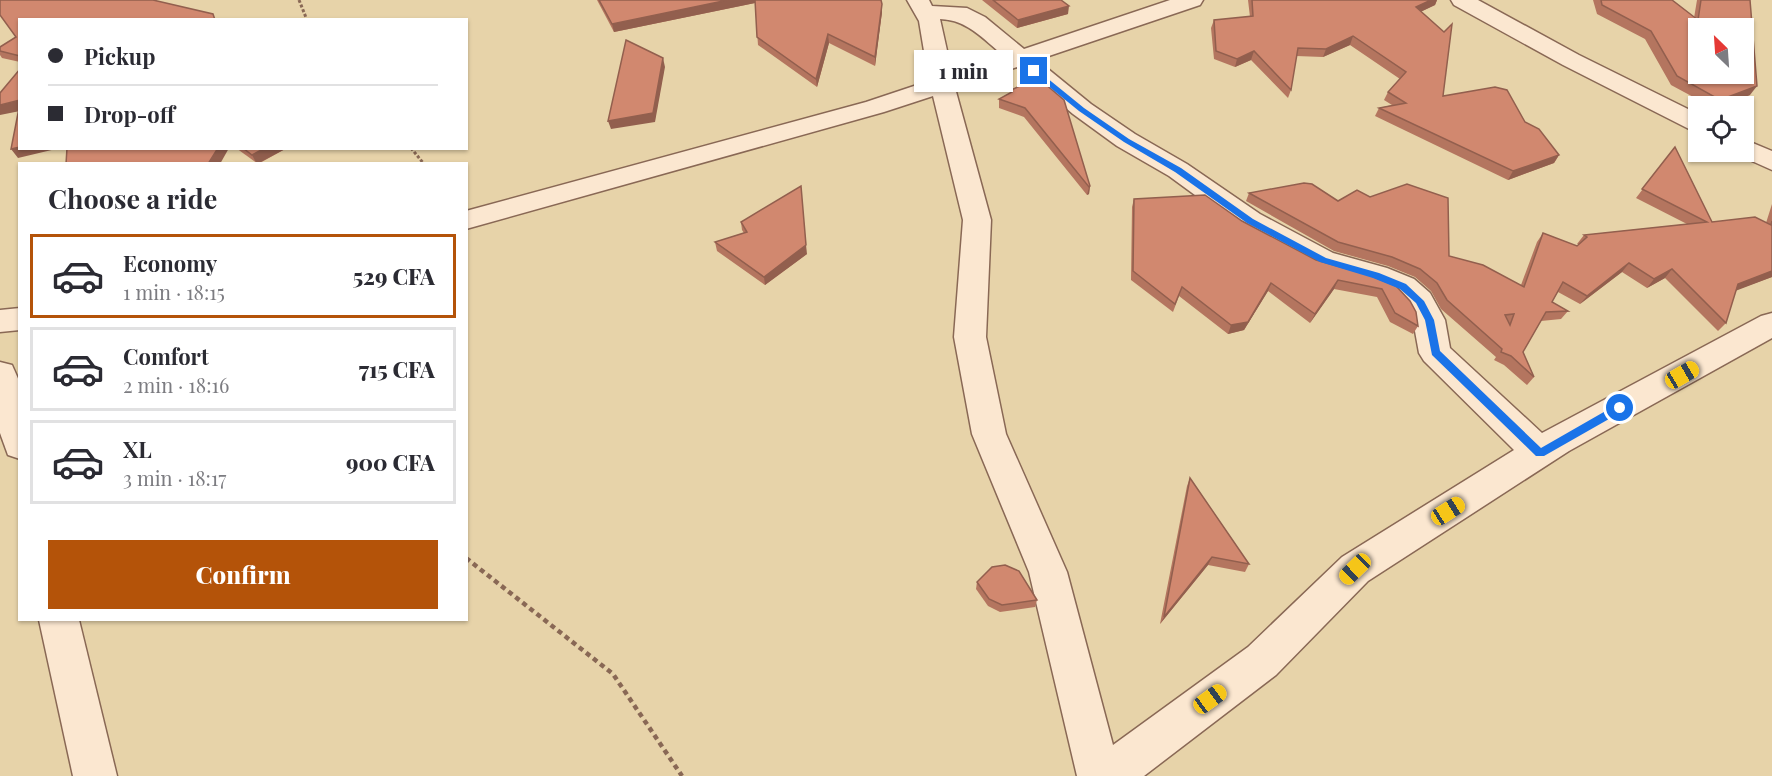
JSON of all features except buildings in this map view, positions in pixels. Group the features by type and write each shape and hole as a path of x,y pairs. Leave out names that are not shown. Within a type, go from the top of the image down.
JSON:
{"street":[{"path":"468,219 875,107 1192,0"},
{"path":"1462,0 1571,60 1688,119"},
{"path":"922,6 959,13 977,22 1082,109 1126,140 1178,170 1250,221 1323,260 1376,275 1403,286 1419,301 1429,320 1436,352 1540,453"},
{"path":"922,6 930,21 942,84 977,220 970,337 989,434 1048,572 1099,776"},
{"path":"1754,153 1772,162"},
{"path":"0,321 18,319"},
{"path":"1108,776 1262,661 1355,569 1557,441 1772,324"},
{"path":"0,374 18,437"},
{"path":"59,621 95,776"}],"path":[{"path":"299,0 306,18"},
{"path":"413,150 422,162"},
{"path":"468,560 613,674 682,776"}],"shaded area":[{"path":"0,0 1772,0 1772,776 0,776"}],"route":[{"path":"1034,71 1126,140 1178,170 1250,221 1323,260 1376,275 1403,286 1419,301 1429,320 1436,352 1540,453 1557,441 1620,408"}]}
